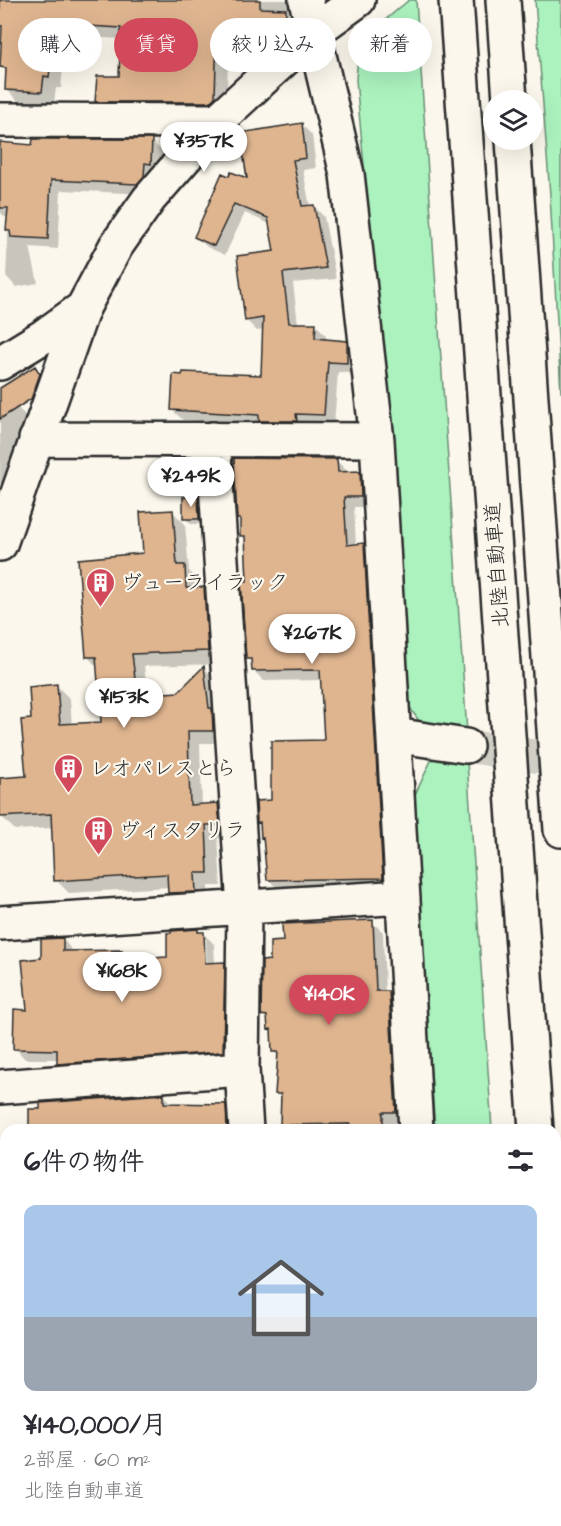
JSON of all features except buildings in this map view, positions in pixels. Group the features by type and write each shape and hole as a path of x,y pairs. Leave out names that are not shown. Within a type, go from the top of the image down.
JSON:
{"main road":[{"path":"306,0 311,18"},
{"path":"334,18 358,0"},
{"name":"北陸自動車道","path":"456,0 536,1124"},
{"path":"503,0 509,90"},
{"path":"0,544 83,308 116,246 149,199 217,121 271,72"},
{"path":"324,72 347,174 377,440 416,1124"},
{"path":"0,120 217,121"},
{"path":"514,150 561,830"},
{"path":"0,363 83,308"},
{"path":"36,439 377,440"},
{"path":"213,439 243,908 242,1069 246,1124"},
{"path":"394,735 465,746"},
{"path":"0,923 403,897"},
{"path":"0,1087 242,1069"}],"green space":[{"path":"409,0 416,0 417,18 388,18"},
{"path":"535,0 561,0 561,393 550,195"},
{"path":"357,72 421,72 467,732 419,721 404,699 387,409"},
{"path":"435,752 467,761 492,1124 435,1124 414,797"}],"tunnel":[{"path":"466,746 561,760"}],"place":[{"name":"ヴューライラック","path":"100,608"},
{"name":"レオパレスとら","path":"69,794"},
{"name":"ヴィスタリラ","path":"98,856"}]}
